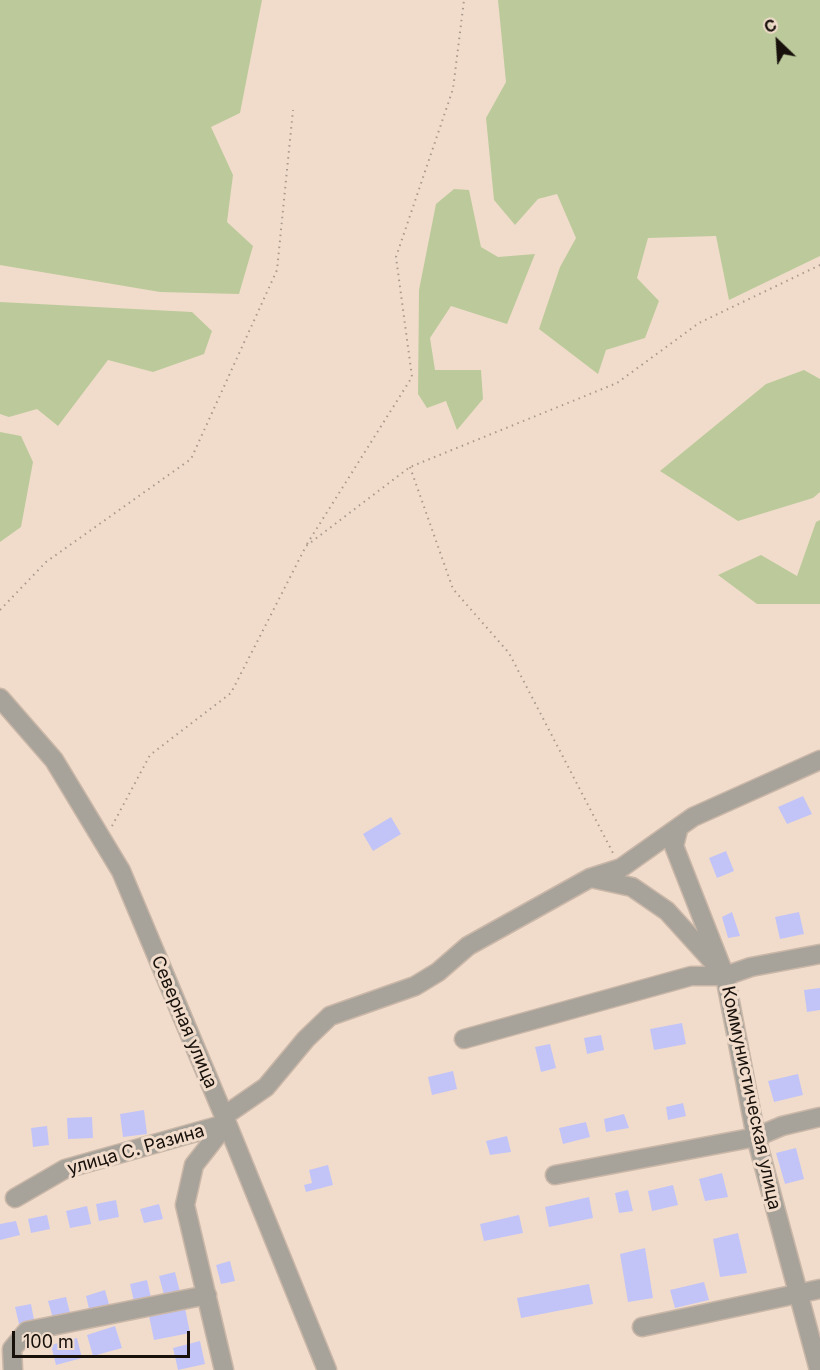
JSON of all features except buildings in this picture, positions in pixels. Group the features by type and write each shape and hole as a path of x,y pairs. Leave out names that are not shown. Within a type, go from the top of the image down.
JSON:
{"street":[{"name":"Северная улица","path":"0,698 54,760 121,871 226,1120 327,1370"},
{"path":"224,1370 185,1205 194,1165 226,1120 266,1087 306,1039 330,1016 415,986 438,972 468,946 590,878 621,868 661,838 678,830 693,817 820,760"},
{"name":"Коммунистическая улица","path":"678,830 674,846 725,976 756,1137 819,1370"},
{"path":"621,868 632,887"},
{"path":"590,878 632,887 667,911 725,976"},
{"path":"464,1039 691,976 725,976 751,967 820,954"},
{"path":"555,1175 756,1137 782,1126 820,1117"},
{"name":"улица С. Разина","path":"15,1198 65,1169 226,1120"},
{"path":"642,1327 820,1289"},
{"path":"13,1370 12,1349 27,1331 207,1295"}],"path":[{"path":"104,842 150,755 231,693 306,546 412,377 396,256 453,88 464,0"},
{"path":"0,610 46,562 191,459 277,270 293,110"},
{"path":"306,546 410,467 617,383 699,324 820,265"},
{"path":"410,467 453,589 508,653 621,868"}],"green space":[{"path":"0,0 262,0 240,113 211,127 233,175 227,222 253,246 239,294 160,292 0,265"},
{"path":"498,0 820,0 820,256 729,300 716,236 648,238 637,278 659,301 645,338 606,350 598,374 539,329 560,267 576,238 557,194 538,199 515,225 494,200 486,118 506,82"},
{"path":"454,189 469,190 481,247 498,257 535,254 507,324 451,306 430,338 435,370 481,370 483,399 457,430 446,401 427,408 418,394 419,290 436,204"},
{"path":"0,302 192,312 212,331 204,354 153,372 108,360 58,426 37,409 9,417 0,414"},
{"path":"804,370 820,379 820,492 813,498 738,521 660,471 766,384"},
{"path":"0,432 21,436 33,462 21,527 0,542"},
{"path":"820,520 820,604 757,604 718,575 761,555 797,576 816,522"}]}
